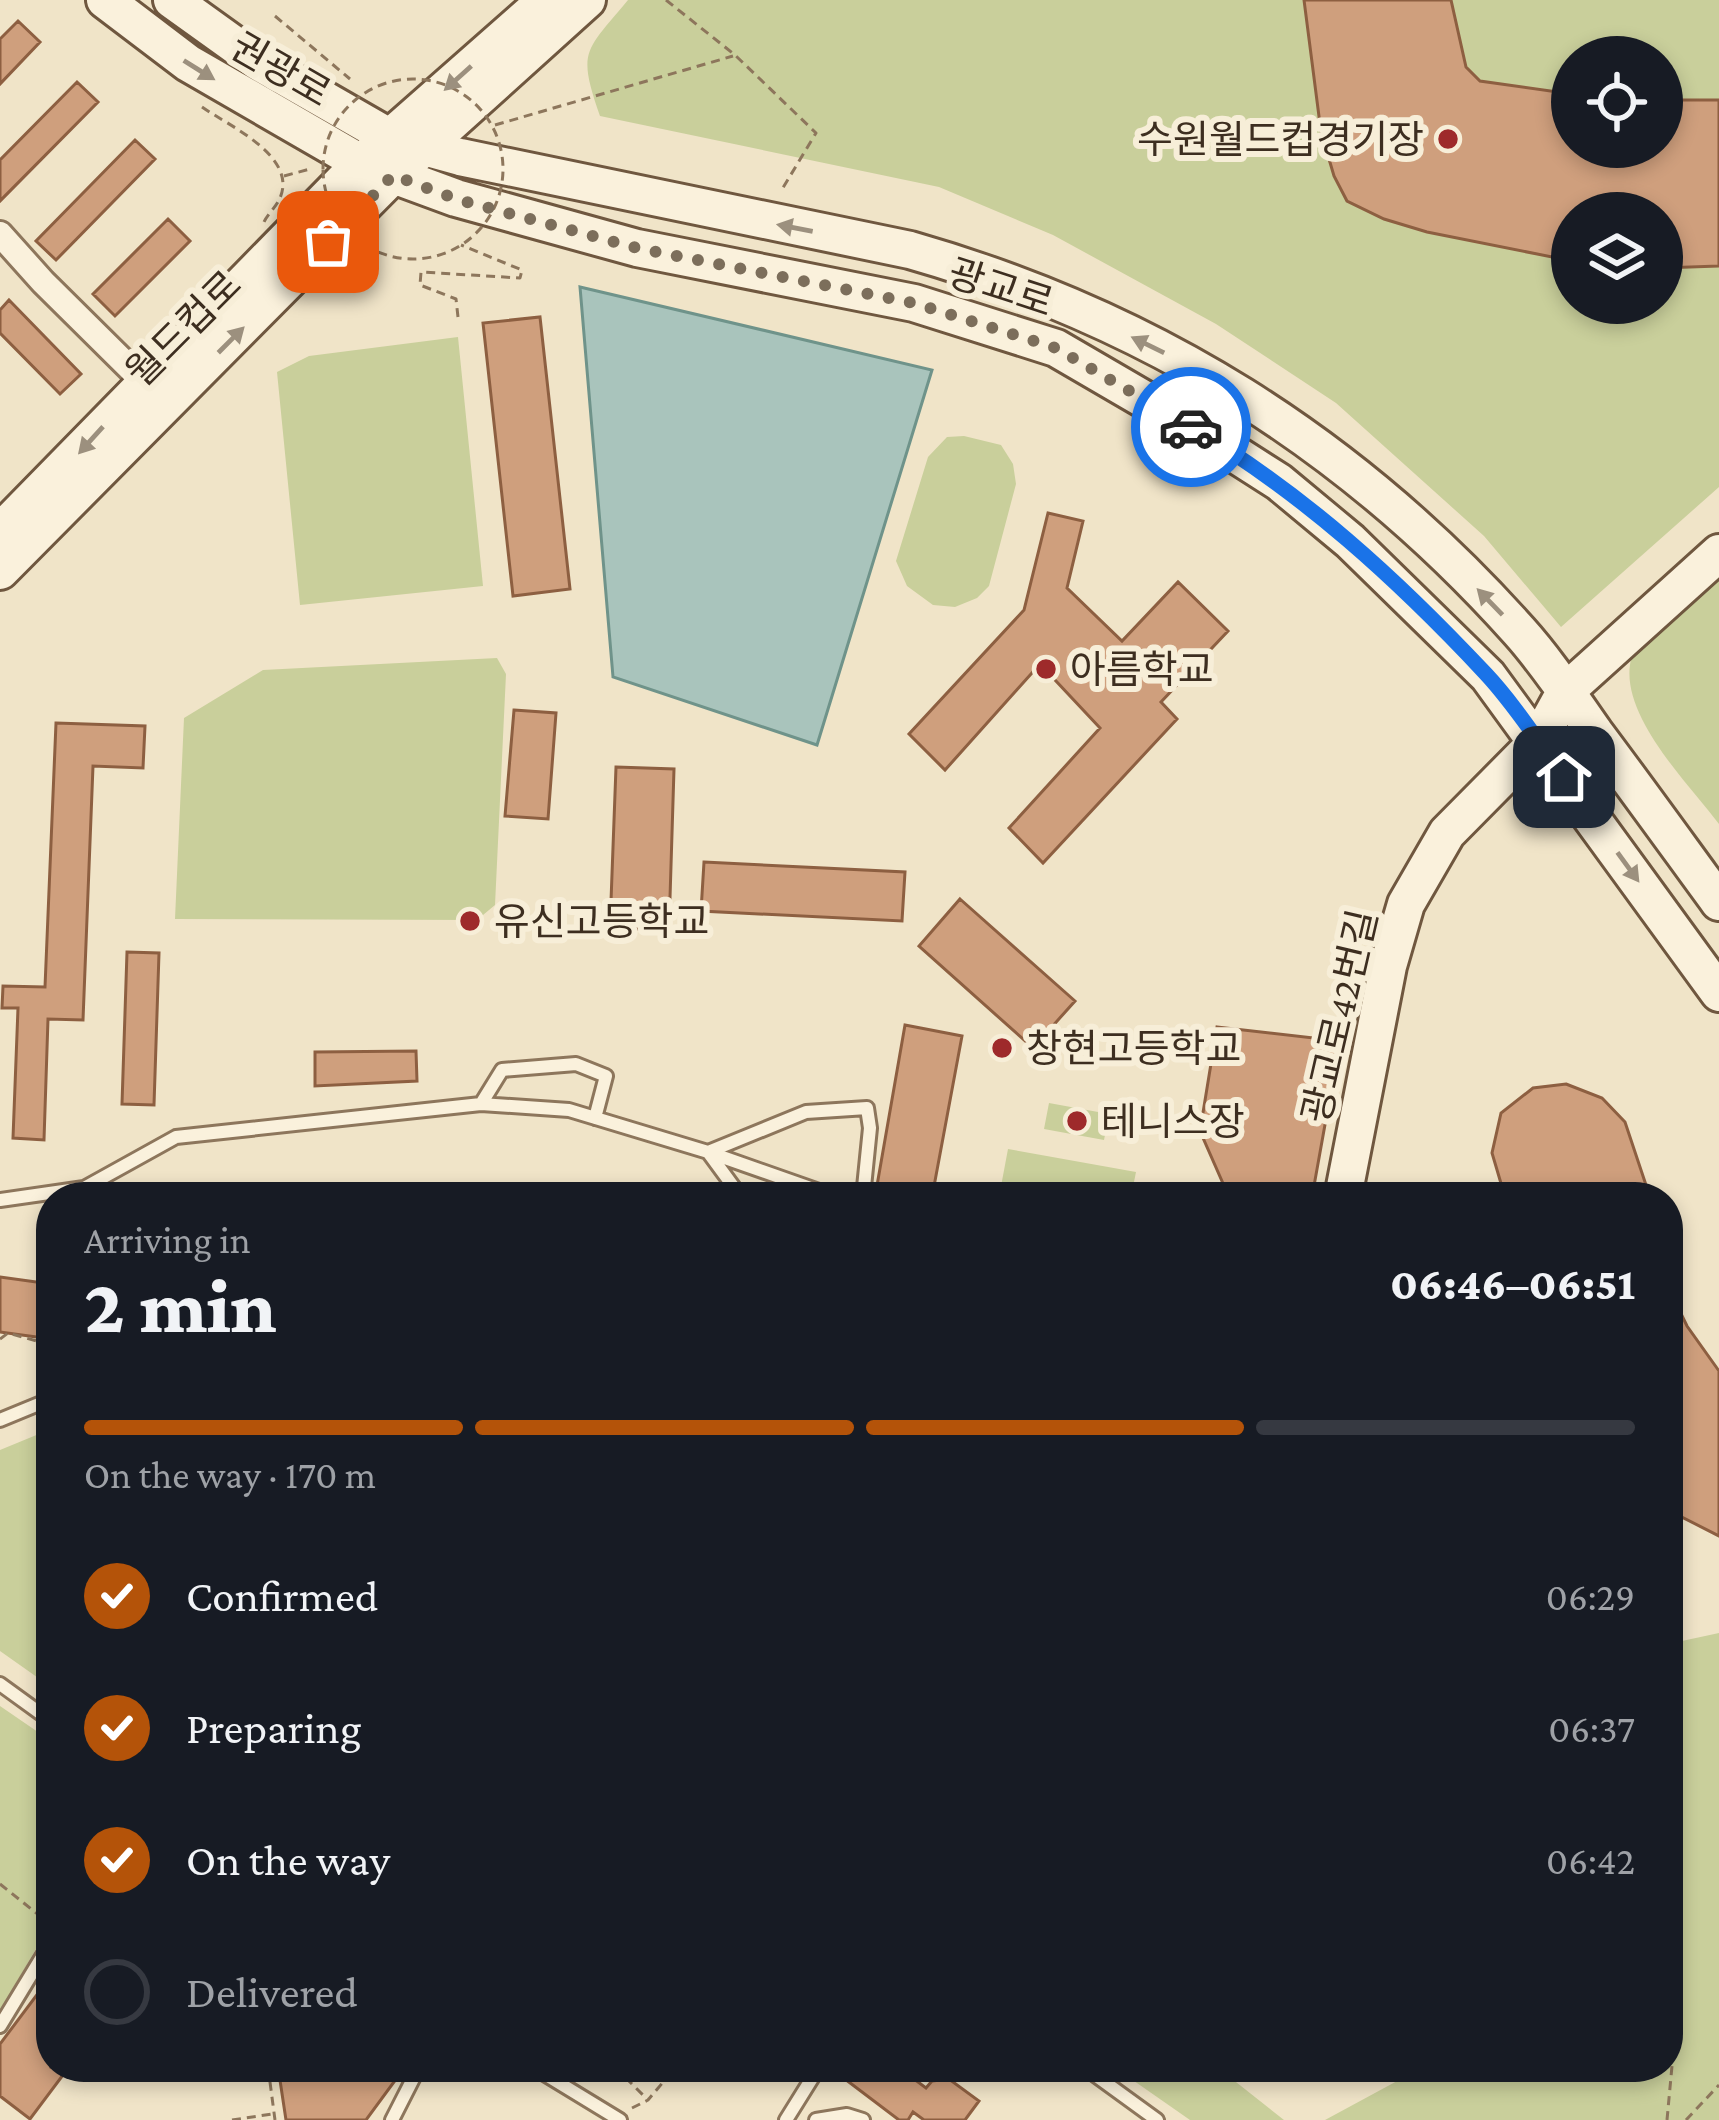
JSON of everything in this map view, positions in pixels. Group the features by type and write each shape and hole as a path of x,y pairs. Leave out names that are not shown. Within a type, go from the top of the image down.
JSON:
{"main road":[{"name":"권광로","path":"105,0 188,63 377,169"},
{"name":"권광로","path":"172,0 257,61 391,138"},
{"name":"월드컵로","path":"0,571 377,169 391,138 546,0"},
{"name":"월드컵로","path":"0,532 146,384 377,169 428,146 587,0"},
{"name":"광교로","path":"391,138 460,157 910,250 1019,284 1217,378 1334,455 1383,496 1520,632 1719,902"},
{"name":"광교로","path":"377,169 456,199 637,248 914,303 1056,348 1279,482 1350,541 1488,676 1719,992"},
{"name":"광교로42번길","path":"1346,1182 1388,966 1406,904 1447,833 1538,741 1565,692 1719,553"}],"street":[{"path":"0,234 146,384"}],"lane":[{"path":"481,1104 502,1070 576,1064 606,1076 595,1118"},
{"path":"95,1182 176,1137 481,1104 569,1110 793,1182"},
{"path":"708,1152 806,1112 867,1108 870,1128 864,1182"},
{"path":"708,1152 730,1182"},
{"path":"0,1200 36,1195"},
{"path":"0,1420 36,1406"},
{"path":"0,1684 36,1710"},
{"path":"0,2026 36,1967"},
{"path":"392,2120 411,2082"},
{"path":"557,2082 617,2119"},
{"path":"787,2120 810,2082"},
{"path":"1105,2082 1157,2120"},
{"path":"816,2120 847,2116 863,2120"}],"path":[{"path":"666,0 735,55 816,133 764,221"},
{"path":"275,16 347,77"},
{"path":"493,126 735,55"},
{"path":"422,79 450,86 475,103 493,126 500,145 502,185 486,222 461,245 417,259 397,258 360,242 340,221 327,195 323,166 329,137 344,111 366,92 393,81 422,79"},
{"path":"202,107 273,157 282,176 280,197 263,220"},
{"path":"282,176 323,166"},
{"path":"458,317 456,299 420,285 421,272 520,278 522,270 461,245"},
{"path":"0,1339 8,1333 36,1341"},
{"path":"0,1884 36,1913"},
{"path":"232,2120 274,2117 270,2082"},
{"path":"630,2082 648,2100"},
{"path":"617,2119 648,2100 663,2082"},
{"path":"1667,2120 1671,2082"},
{"path":"1686,2120 1719,2086"}],"green space":[{"path":"628,0 1719,0 1719,487 1561,627 1484,536 1336,403 1216,324 1053,235 939,187 600,116 587,64 594,42"},
{"path":"458,337 483,586 300,605 277,372 309,356"},
{"path":"947,437 1001,445 1013,464 1016,484 989,586 977,598 955,607 933,605 907,586 896,561 928,457"},
{"path":"1719,571 1719,824 1668,761 1638,711 1630,685 1631,661 1648,630"},
{"path":"497,658 506,674 495,905 477,920 175,919 184,718 263,670"},
{"name":"테니스장","path":"1049,1103 1109,1114 1104,1140 1044,1129"},
{"path":"1008,1149 1136,1172 1134,1182 1002,1182"},
{"path":"36,1435 36,1676 0,1651 0,1450"},
{"path":"1719,1633 1719,2120 1325,2120 1395,2082 1683,2082 1683,1641"},
{"path":"0,1706 36,1731 36,1949 0,2011"},
{"path":"1136,2082 1236,2082 1284,2120 1190,2120"}],"water":[{"path":"580,287 932,370 817,745 613,677"}],"building":[{"name":"수원월드컵경기장","path":"1304,0 1451,0 1466,67 1480,81 1551,91 1551,168 1683,168 1683,100 1719,100 1719,266 1683,267 1683,192 1551,192 1551,257 1384,219 1347,201 1321,132"},
{"path":"18,21 40,42 0,84 0,39"},
{"path":"77,82 98,102 0,201 0,160"},
{"path":"135,140 155,159 56,260 36,241"},
{"path":"168,219 190,241 115,316 93,294"},
{"path":"9,300 81,374 60,394 0,333 0,310"},
{"path":"540,317 570,589 513,596 483,323"},
{"path":"1048,513 1083,521 1067,588 1122,641 1178,582 1228,631 1161,702 1177,719 1043,863 1009,828 1100,728 1040,664 945,770 909,734 1024,610"},
{"path":"514,710 556,713 548,819 505,816"},
{"path":"56,723 145,726 143,768 93,766 83,1020 48,1019 44,1140 13,1138 18,1008 2,1008 3,986 45,987"},
{"path":"616,767 674,769 669,930 610,928"},
{"path":"704,862 905,872 902,921 701,911"},
{"path":"960,899 1075,1001 1033,1048 919,946"},
{"path":"127,952 159,953 154,1105 122,1104"},
{"path":"905,1025 962,1036 935,1182 878,1182"},
{"path":"1217,1027 1340,1041 1315,1182 1222,1182 1200,1131"},
{"path":"416,1051 417,1081 315,1086 315,1052"},
{"path":"1566,1084 1602,1098 1625,1122 1645,1182 1501,1182 1492,1153 1501,1113 1533,1088"},
{"path":"0,1277 36,1282 36,1337 0,1332"},
{"path":"1683,1318 1719,1371 1719,1536 1683,1518"},
{"path":"36,1996 36,2082 58,2082 30,2119 0,2096 0,2044"},
{"path":"280,2082 394,2082 366,2120 286,2120"},
{"path":"849,2082 918,2082 926,2088 931,2082 953,2082 979,2101 965,2120 924,2120 913,2112 908,2120 899,2120"}],"way so far":[{"path":"328,242 393,175 456,199 637,248 914,303 1056,348 1191,427"}],"place":[{"name":"수원월드컵경기장","path":"1448,139"},
{"name":"아름학교","path":"1046,669"},
{"name":"유신고등학교","path":"470,921"},
{"name":"창현고등학교","path":"1002,1048"},
{"name":"테니스장","path":"1077,1121"}],"route":[{"path":"1191,427 1279,482 1350,541 1488,676 1564,777"}]}
